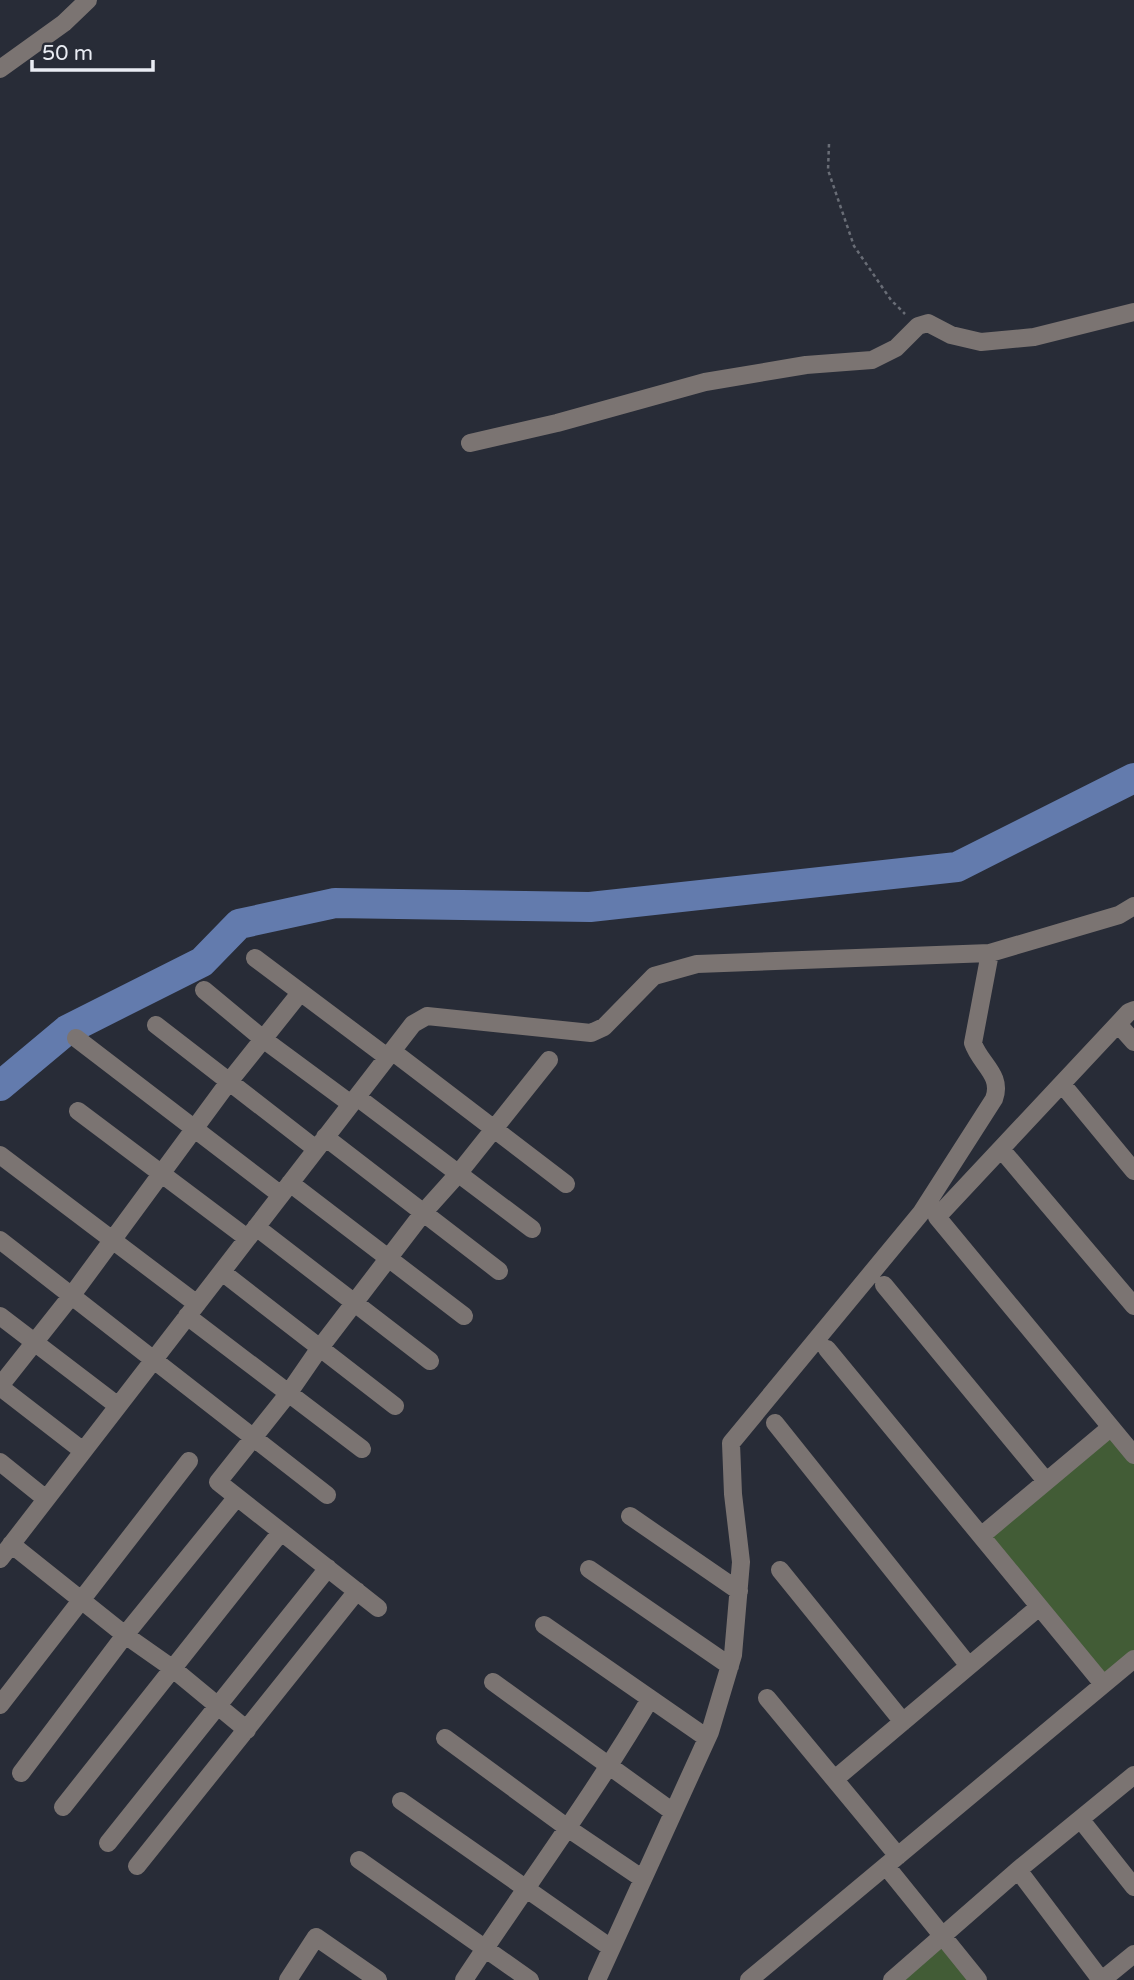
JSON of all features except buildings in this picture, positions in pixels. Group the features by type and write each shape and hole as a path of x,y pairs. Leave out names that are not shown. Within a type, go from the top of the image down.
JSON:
{"street":[{"path":"0,69 64,23 89,0"},
{"path":"470,443 557,423 705,382 806,365 872,360 896,348 918,326 928,323 951,335 981,342 1034,337 1134,312"},
{"path":"247,1730 172,1668 82,1600 6,1551 413,1024 427,1016 591,1033 604,1027 654,975 697,964 990,953 1119,915 1134,906"},
{"path":"597,1980 707,1738 733,1655 741,1562 733,1494 731,1443 921,1213 995,1099 998,1089 995,1077 977,1055 973,1043 990,953"},
{"path":"254,958 494,1129 566,1184"},
{"path":"204,990 263,1040 354,1100 531,1229"},
{"path":"83,1451 0,1386 72,1296 228,1083 300,993"},
{"path":"1134,1010 937,1217 1134,1455"},
{"path":"1118,1024 1134,1042"},
{"path":"156,1025 228,1083 423,1213 499,1271"},
{"path":"76,1038 194,1129 389,1259 464,1316"},
{"path":"378,1608 218,1482 288,1394 423,1213 458,1174 549,1060"},
{"path":"1062,1084 1134,1171"},
{"path":"78,1111 161,1173 354,1303 430,1361"},
{"path":"1001,1149 1134,1306"},
{"path":"0,1155 112,1241 288,1394 362,1448"},
{"path":"0,1240 327,1495"},
{"path":"222,1272 395,1406"},
{"path":"884,1285 1046,1481"},
{"path":"0,1316 118,1406"},
{"path":"827,1349 1103,1684"},
{"path":"775,1423 969,1666"},
{"path":"981,1536 1110,1428"},
{"path":"0,1705 189,1461"},
{"path":"0,1463 46,1499"},
{"path":"20,1773 125,1635 237,1497"},
{"path":"631,1516 739,1591"},
{"path":"63,1807 281,1532"},
{"path":"108,1843 328,1568"},
{"path":"589,1569 730,1666"},
{"path":"780,1570 903,1722"},
{"path":"137,1866 357,1591"},
{"path":"835,1779 1039,1607"},
{"path":"544,1625 707,1738"},
{"path":"749,1980 1134,1659"},
{"path":"493,1682 673,1812"},
{"path":"767,1698 835,1779 942,1935 978,1980"},
{"path":"464,1980 569,1829 650,1699"},
{"path":"445,1738 569,1829 643,1879"},
{"path":"892,1980 1018,1870 1134,1776"},
{"path":"401,1801 611,1948"},
{"path":"1081,1819 1134,1887"},
{"path":"359,1860 530,1980"},
{"path":"1018,1870 1101,1980 1134,1954"},
{"path":"288,1980 316,1937 377,1980"}],"path":[{"path":"829,144 828,170 854,246 891,300 918,326"}],"green space":[{"path":"1110,1428 1134,1457 1134,1659 1103,1684 981,1536"},
{"path":"942,1935 978,1980 892,1980"}],"waterway":[{"path":"0,1086 67,1030 202,962 239,924 335,903 590,907 957,867 1134,778"}]}
